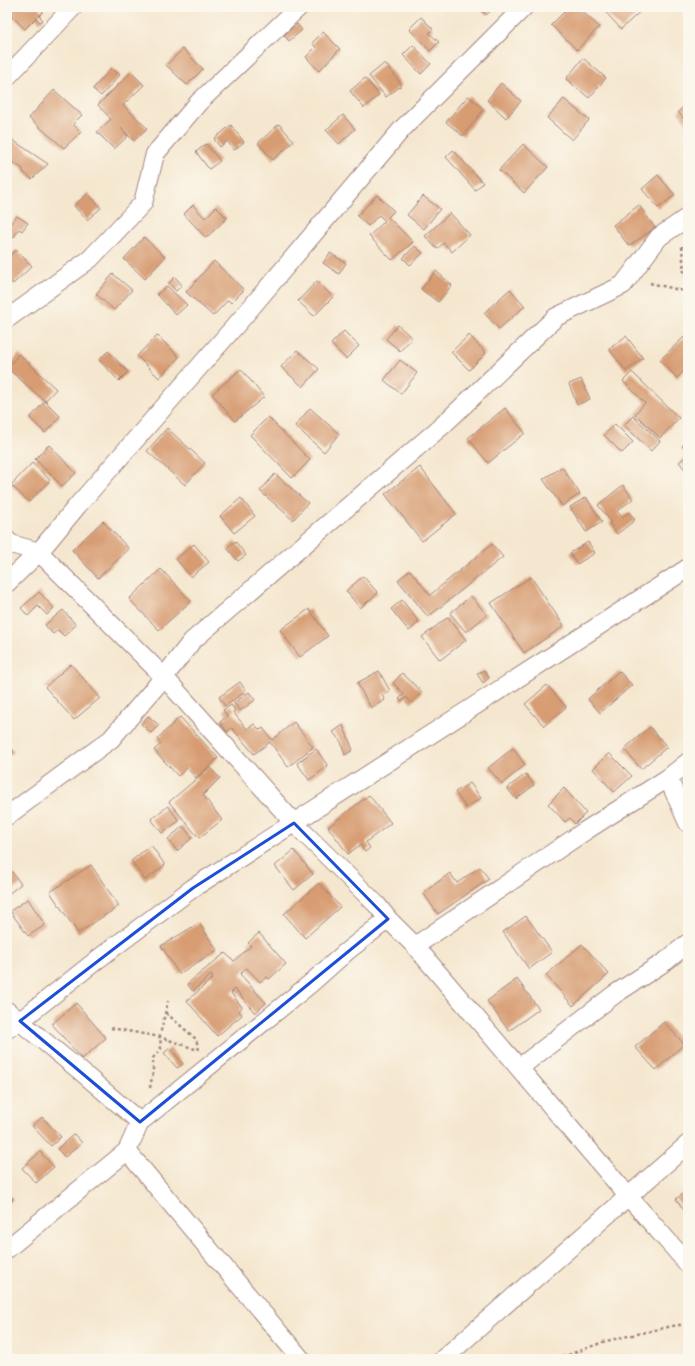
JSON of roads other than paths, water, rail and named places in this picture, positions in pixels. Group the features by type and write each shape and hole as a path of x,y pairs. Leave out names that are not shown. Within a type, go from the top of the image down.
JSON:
{"street":[{"path":"7,77 73,7"},
{"path":"7,319 90,259 111,237 142,203 156,154 199,102 299,7"},
{"path":"7,583 39,552 83,499 243,317 402,129 524,7"},
{"path":"7,816 111,739 164,677 192,641 442,425 556,317 623,284 659,237 684,220"},
{"path":"7,540 11,544 39,552 164,677 294,823 377,905 388,920 416,946 628,1196 688,1264"},
{"path":"140,1122 11,1020 98,959 193,888 688,568"},
{"path":"416,946 585,831 668,778 688,762"},
{"path":"668,778 688,823"},
{"path":"7,1248 127,1151 140,1122 310,984 346,952 388,920"},
{"path":"519,1068 615,994 666,961 688,943"},
{"path":"443,1359 688,1144"},
{"path":"127,1151 301,1359"}]}
